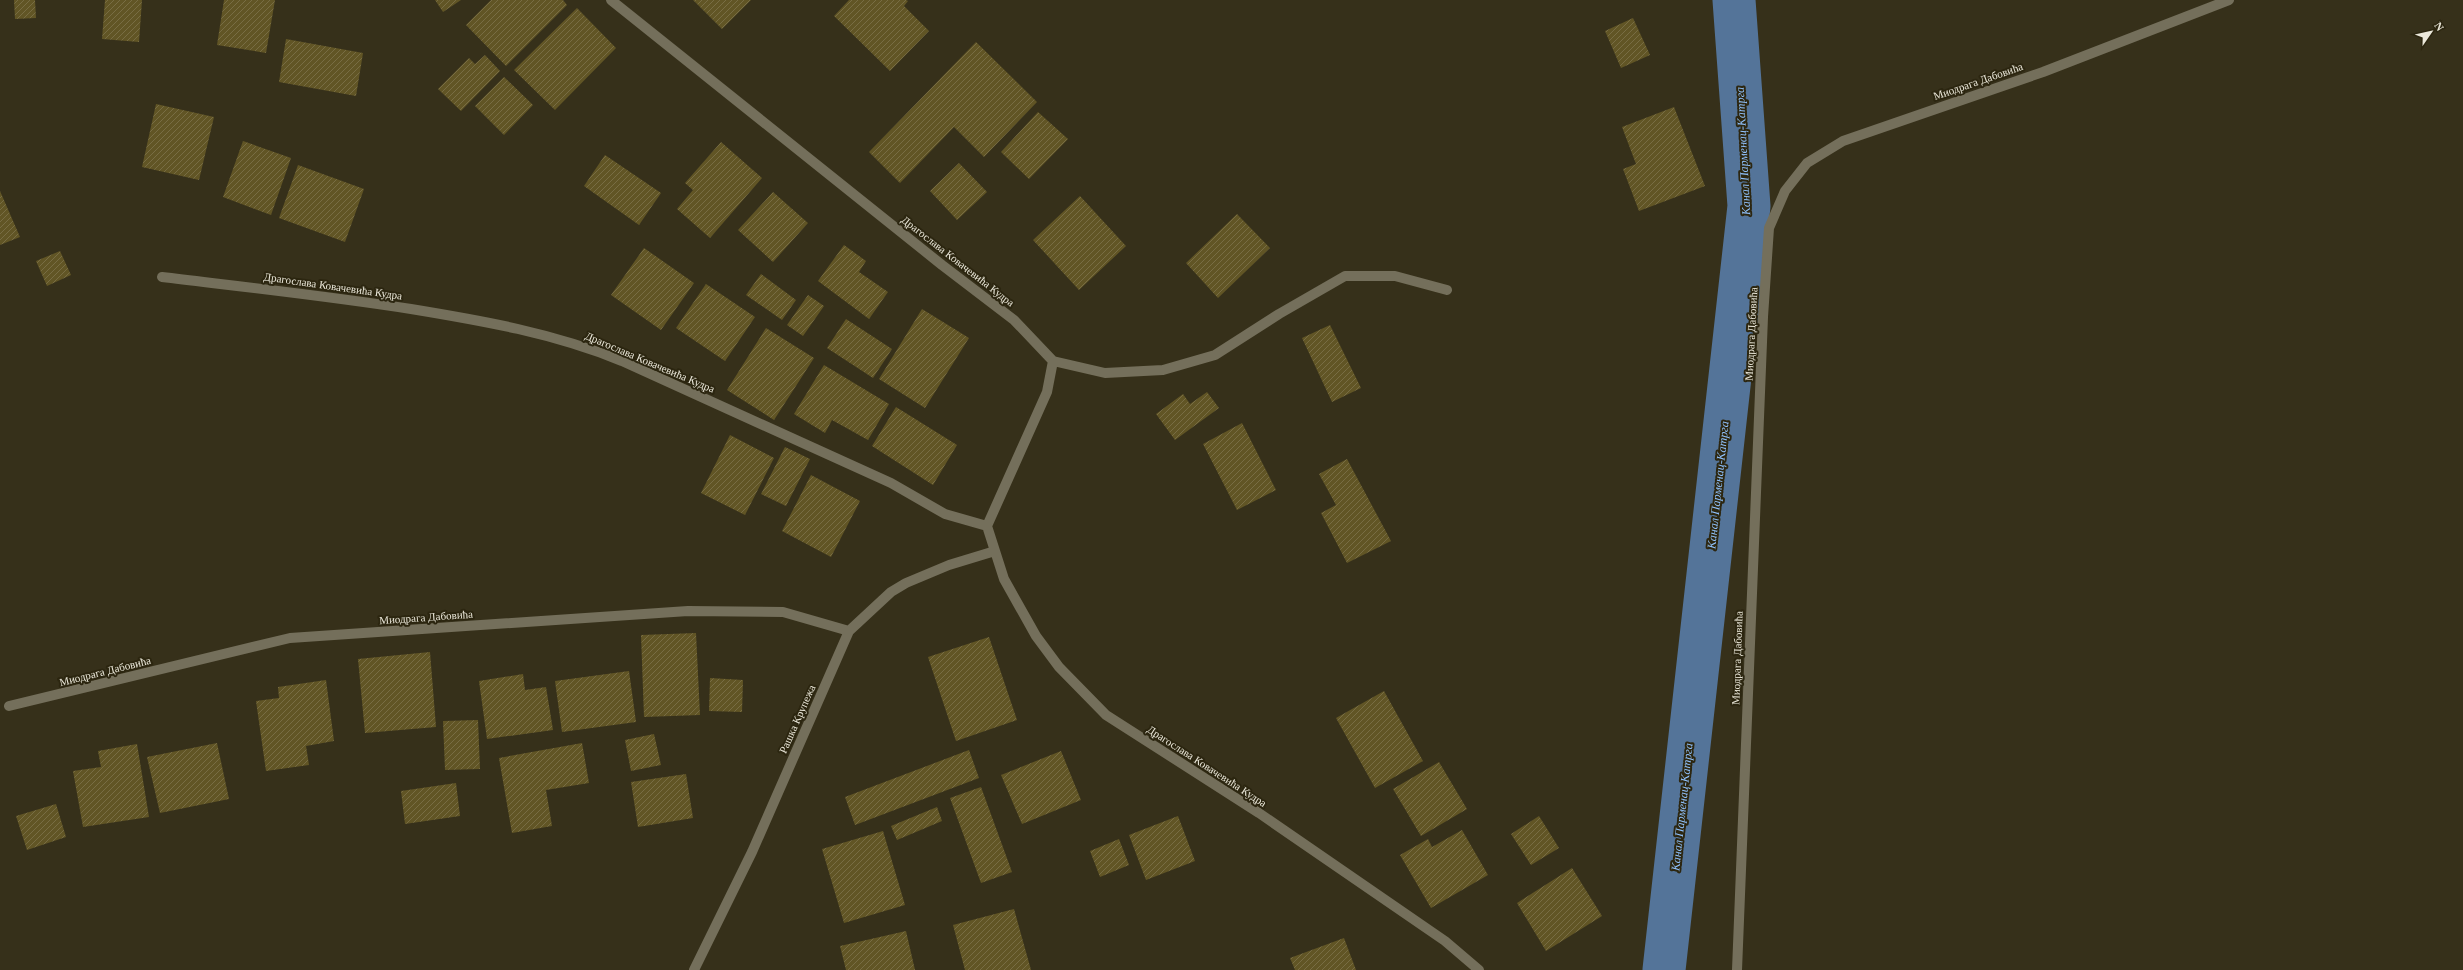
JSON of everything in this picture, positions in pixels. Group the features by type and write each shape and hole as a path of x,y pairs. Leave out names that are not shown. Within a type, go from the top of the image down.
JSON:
{"street":[{"name":"Драгослава Ковачевића Кудра","path":"611,0 942,265 1014,320 1053,361"},
{"name":"Миодрага Дабовића","path":"1737,970 1763,317 1769,228 1785,192 1807,163 1842,141 2042,72 2229,0"},
{"path":"987,526 1047,392 1053,361 1105,373 1162,370 1215,355 1279,314 1346,276 1394,276 1447,290"},
{"name":"Драгослава Ковачевића Кудра","path":"162,277 328,296 537,332 579,344 622,361 890,483 945,514 987,526 1004,579 1036,636 1059,667 1106,715 1259,813 1445,941 1478,970"},
{"name":"Рашка Крупежа","path":"694,970 752,852 849,631 891,592 906,583 949,565 995,551"},
{"name":"Миодрага Дабовића","path":"9,706 290,638 688,611 783,612 849,631"}],"building":[{"path":"14,0 35,0 36,18 15,19"},
{"path":"105,0 142,0 139,42 102,39"},
{"path":"224,0 275,0 266,53 217,45"},
{"path":"435,0 461,0 443,12"},
{"path":"491,0 563,0 567,5 506,66 466,25"},
{"path":"693,0 751,0 722,29"},
{"path":"849,0 906,0 908,1 904,6 929,31 890,71 834,16"},
{"path":"577,8 616,48 555,110 514,70"},
{"path":"1633,18 1650,55 1621,68 1605,31"},
{"path":"286,39 363,53 356,96 279,82"},
{"path":"976,42 1037,102 984,157 954,127 900,183 869,152"},
{"path":"485,55 500,71 461,111 438,89 469,58 475,64"},
{"path":"504,77 533,105 504,135 475,106"},
{"path":"156,104 214,117 199,180 142,167"},
{"path":"1674,107 1705,186 1639,211 1623,169 1636,164 1622,127"},
{"path":"1038,112 1068,139 1029,179 1001,152"},
{"path":"243,141 291,158 271,215 223,197"},
{"path":"721,142 762,178 710,238 677,209 693,190 685,183"},
{"path":"605,155 661,193 639,225 584,186"},
{"path":"959,163 987,192 957,220 930,191"},
{"path":"298,165 364,189 345,242 279,218"},
{"path":"0,191 20,237 0,245"},
{"path":"773,192 808,223 773,262 738,230"},
{"path":"1080,196 1126,246 1079,290 1033,240"},
{"path":"1237,214 1270,248 1218,298 1186,263"},
{"path":"844,245 866,261 859,272 888,292 869,319 818,281"},
{"path":"644,248 694,283 661,330 611,295"},
{"path":"60,251 71,275 47,286 36,261"},
{"path":"761,274 796,300 782,320 746,295"},
{"path":"706,284 755,317 725,361 676,328"},
{"path":"808,295 824,306 803,336 787,325"},
{"path":"922,309 969,338 925,408 879,379"},
{"path":"846,319 892,349 873,378 827,348"},
{"path":"1330,325 1361,388 1332,402 1302,338"},
{"path":"766,328 814,358 774,420 727,390"},
{"path":"824,365 889,404 868,440 832,420 825,433 794,414"},
{"path":"1207,392 1219,408 1175,440 1156,414 1183,394 1190,404"},
{"path":"896,407 957,445 933,485 872,446"},
{"path":"1242,423 1276,490 1237,510 1203,444"},
{"path":"730,435 774,458 745,515 701,493"},
{"path":"785,447 810,459 786,506 761,494"},
{"path":"1347,459 1391,541 1347,563 1321,513 1336,505 1319,474"},
{"path":"811,475 860,501 831,557 782,531"},
{"path":"696,633 700,715 644,717 641,635"},
{"path":"989,637 1017,720 956,741 928,657"},
{"path":"430,652 436,727 365,733 358,659"},
{"path":"629,671 636,722 562,732 555,681"},
{"path":"523,674 525,690 546,687 553,730 487,739 479,681"},
{"path":"710,678 743,680 742,712 709,711"},
{"path":"326,680 334,741 306,746 309,765 266,771 256,701 279,698 278,687"},
{"path":"1384,691 1423,761 1375,788 1336,718"},
{"path":"478,720 480,769 445,770 443,721"},
{"path":"654,734 661,765 631,771 625,740"},
{"path":"217,743 229,799 160,813 147,757"},
{"path":"582,743 589,783 546,790 552,826 512,833 499,758"},
{"path":"137,744 149,817 83,827 73,771 101,767 98,751"},
{"path":"969,750 979,778 855,825 845,797"},
{"path":"1061,751 1081,800 1022,824 1001,775"},
{"path":"1439,762 1467,809 1421,836 1393,789"},
{"path":"686,774 693,818 638,827 631,782"},
{"path":"456,783 460,816 405,824 401,791"},
{"path":"981,787 1012,872 981,883 950,798"},
{"path":"56,804 66,837 27,850 16,816"},
{"path":"937,807 942,821 897,840 891,826"},
{"path":"1178,816 1195,861 1146,880 1129,835"},
{"path":"1539,816 1559,848 1531,865 1511,834"},
{"path":"1462,830 1488,875 1431,908 1400,855 1428,839 1432,847"},
{"path":"883,831 905,905 844,923 822,849"},
{"path":"1119,839 1129,865 1100,877 1090,851"},
{"path":"1572,868 1602,916 1546,951 1517,903"},
{"path":"1014,909 1031,970 965,970 953,925"},
{"path":"906,931 915,970 846,970 840,946"},
{"path":"1344,938 1356,970 1295,970 1290,958"}],"waterway":[{"name":"Канал Парменац-Катрга","path":"1664,970 1749,206 1734,0"}]}
